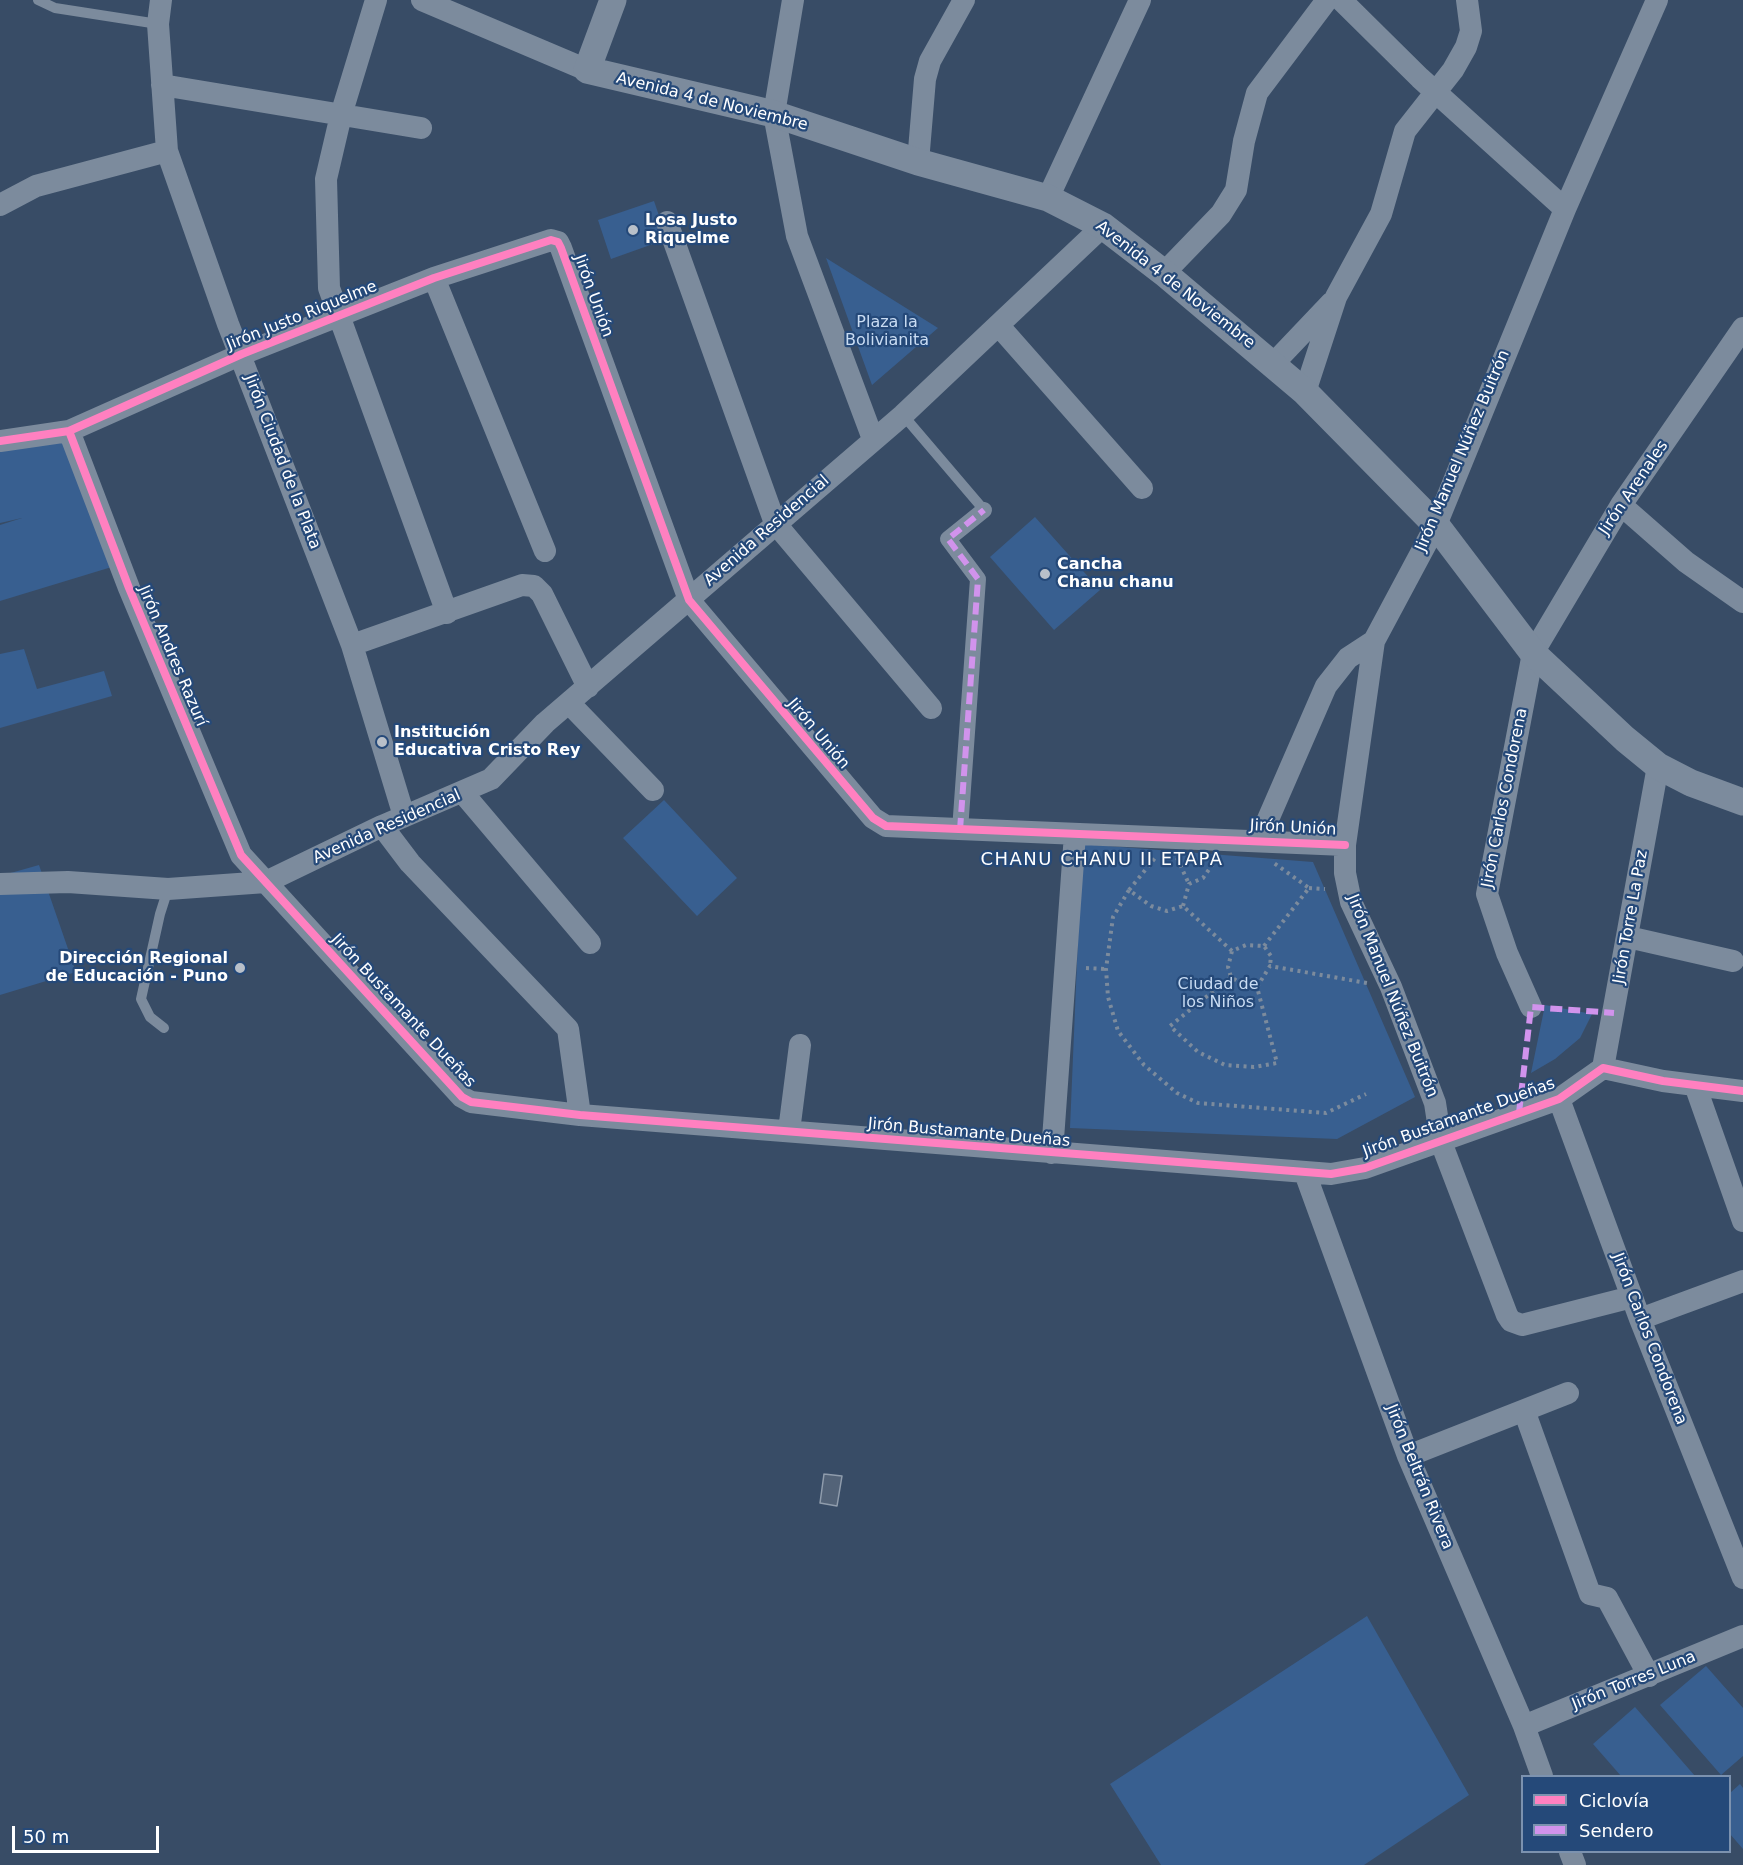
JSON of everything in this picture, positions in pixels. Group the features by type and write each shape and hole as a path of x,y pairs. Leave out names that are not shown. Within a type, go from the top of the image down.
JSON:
{"street":[{"name":"Jirón Ciudad de la Plata","path":"161,0 158,24 167,151 228,324 242,354 352,645 404,816"},
{"path":"376,0 341,115 326,179 329,288 447,613"},
{"name":"Avenida 4 de Noviembre","path":"422,0 445,4 587,70 774,114 918,162 1048,198 1103,226 1274,363 1305,392 1436,525 1533,652 1625,740 1658,766 1690,783 1743,802"},
{"path":"587,70 613,0"},
{"path":"793,0 774,114 797,236 873,439"},
{"path":"918,162 925,79 930,61 964,0"},
{"path":"1164,273 1221,214 1236,190 1244,141 1257,93 1327,0"},
{"path":"1341,0 1435,91 1564,209"},
{"path":"1305,392 1336,297 1381,214 1405,132 1453,70 1466,48 1471,31 1467,0"},
{"name":"Jirón Manuel Núñez Buitrón","path":"1632,1297 1522,1325 1511,1321 1507,1315 1441,1142 1435,1103 1391,987 1351,902 1345,873 1345,845 1374,641 1436,525 1564,209 1657,0"},
{"path":"1048,198 1138,2"},
{"path":"162,85 421,128"},
{"path":"0,205 36,186 167,151"},
{"path":"667,222 775,523 930,708"},
{"name":"Avenida Residencial","path":"0,884 68,882 168,889 266,882 382,826 491,779 545,723 570,704 775,523 903,415 1103,226"},
{"name":"Jirón Justo Riquelme","path":"0,441 69,431 242,354 434,278 551,240"},
{"name":"Jirón Unión","path":"551,240 558,242 561,248 689,600 873,818 886,826 1345,845"},
{"path":"434,278 545,551"},
{"path":"1274,363 1336,297"},
{"path":"999,326 1142,488"},
{"name":"Jirón Arenales","path":"1533,652 1621,506 1740,338"},
{"name":"Jirón Andres Razurí","path":"69,431 129,588 241,855 266,882"},
{"path":"1621,506 1686,562 1743,602"},
{"path":"960,830 978,579 948,539 984,510"},
{"path":"352,645 522,585 534,586 542,594 588,687"},
{"path":"1259,840 1326,686 1348,658 1374,641"},
{"name":"Jirón Carlos Condorena","path":"1531,1007 1507,953 1487,894 1533,652"},
{"path":"570,704 653,790"},
{"name":"Jirón Torre La Paz","path":"1603,1068 1658,766"},
{"path":"463,793 590,943"},
{"path":"382,826 410,862 548,1006 567,1029 580,1115"},
{"path":"1052,1153 1075,834"},
{"name":"Jirón Bustamante Dueñas","path":"266,882 462,1097 471,1102 580,1115 1331,1174 1365,1168 1559,1099 1603,1068"},
{"path":"1628,938 1733,962"},
{"path":"789,1131 800,1045"},
{"path":"1603,1068 1695,1085 1743,1091"},
{"path":"1695,1085 1743,1221"},
{"name":"Jirón Carlos Condorena","path":"1559,1099 1640,1319 1743,1578"},
{"name":"Jirón Beltrán Rivera","path":"1305,1173 1408,1456 1524,1726 1542,1775"},
{"path":"1640,1319 1743,1281"},
{"path":"1408,1456 1525,1413 1568,1393"},
{"path":"1525,1413 1590,1594 1607,1598 1649,1676"},
{"name":"Jirón Torres Luna","path":"1524,1726 1743,1636"}],"lane":[{"path":"38,0 55,8 158,24"},
{"path":"903,415 984,510"},
{"path":"164,1028 150,1017 141,999 160,914 168,889"}],"path":[{"path":"1161,852 1146,866 1113,917 1106,969 1108,997 1118,1031 1144,1065 1178,1092 1198,1103 1326,1113 1366,1094"},
{"path":"1175,855 1189,884 1183,906"},
{"path":"1189,884 1203,878 1212,865 1230,859"},
{"path":"1270,860 1309,888 1324,890"},
{"path":"1264,946 1309,888"},
{"path":"1129,890 1151,906 1167,911 1183,906"},
{"path":"1183,906 1232,951"},
{"path":"1232,951 1246,945 1264,946"},
{"path":"1231,977 1170,1026 1197,1052 1225,1065 1254,1067 1277,1063 1257,987 1270,966 1271,956 1264,946"},
{"path":"1232,951 1228,967 1231,977 1245,986 1257,987"},
{"path":"1270,966 1391,987"},
{"path":"1077,967 1106,969"}],"green space":[{"name":"Losa Justo Riquelme","path":"654,201 667,239 611,259 598,220"},
{"name":"Plaza la Bolivianita","path":"826,258 938,328 872,385"},
{"path":"0,439 67,441 115,566 0,601 0,525 22,518 0,523"},
{"name":"Cancha Chanu chanu","path":"1035,517 1100,590 1054,630 990,557"},
{"path":"24,649 37,689 104,671 112,696 0,728 0,654"},
{"path":"664,800 737,878 697,916 623,838"},
{"name":"Ciudad de los Niños","path":"1082,844 1313,862 1415,1097 1337,1139 1070,1128"},
{"path":"39,865 76,972 0,995 0,876"},
{"path":"1545,1005 1592,1014 1580,1038 1555,1059 1531,1073"},
{"path":"1367,1616 1469,1795 1364,1865 1161,1865 1110,1784"},
{"path":"1706,1666 1743,1708 1743,1756 1721,1775 1660,1705"},
{"path":"1635,1707 1694,1775 1620,1775 1593,1744"},
{"path":"1740,1784 1743,1788 1743,1849 1731,1835 1731,1792"}],"building":[{"path":"824,1474 842,1476 837,1506 820,1503"}],"marked path":[{"path":"960,830 978,579 948,539 984,510"},
{"path":"1519,1113 1531,1007 1614,1013"}],"cycle path":[{"path":"0,441 69,431 242,354 434,278 551,240 558,242 689,600 873,818 886,826 1345,845"},
{"path":"69,431 129,588 241,855 462,1097 471,1102 580,1115 1331,1174 1365,1168 1559,1099 1603,1068 1663,1081 1743,1091"}],"place":[{"name":"Losa Justo Riquelme","path":"633,230"},
{"name":"Cancha Chanu chanu","path":"1045,574"},
{"name":"Institución Educativa Cristo Rey","path":"382,742"},
{"name":"Dirección Regional de Educación - Puno","path":"240,968"}],"district":[{"name":"CHANU CHANU II ETAPA","path":"1102,860"}]}
